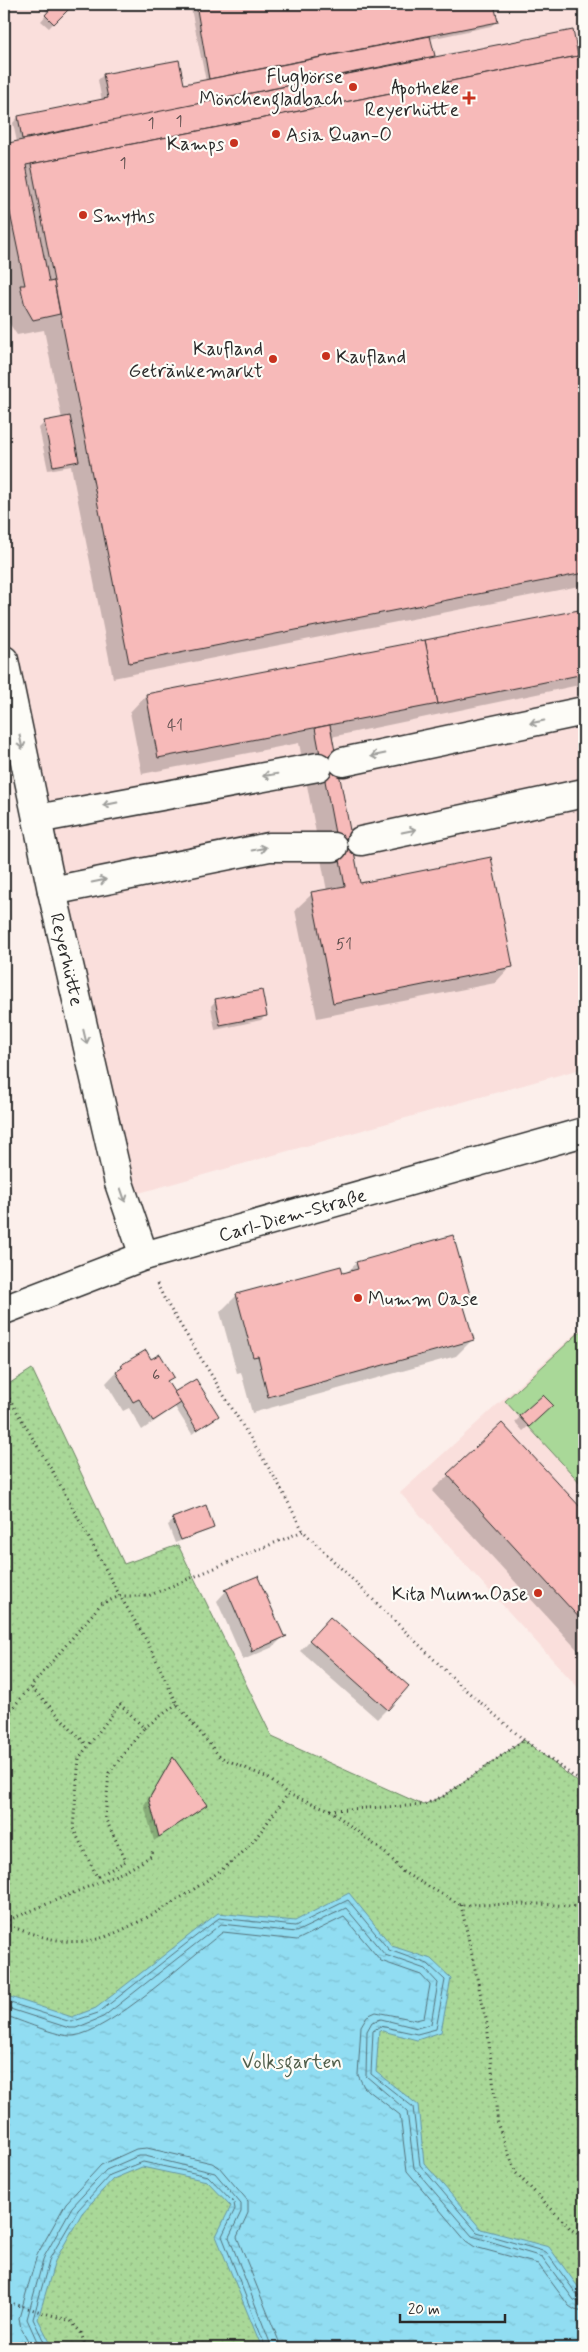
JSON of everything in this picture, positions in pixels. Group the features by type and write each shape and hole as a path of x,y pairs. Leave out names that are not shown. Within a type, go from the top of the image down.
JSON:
{"street":[{"name":"Reyerhütte","path":"4,660 52,891 119,1182 144,1256"},
{"path":"37,819 330,764 584,711"},
{"path":"361,841 584,793"},
{"path":"52,891 269,847 333,847"},
{"name":"Carl-Diem-Straße","path":"4,1310 144,1256 579,1141"}],"path":[{"path":"144,1256 165,1300 278,1483 303,1531 460,1685 524,1740 584,1784"},
{"path":"4,1390 58,1479 120,1596 148,1643 178,1704 220,1758 268,1778 288,1794 330,1810 390,1857 403,1872 461,1905 540,1904 584,1907"},
{"path":"4,1718 101,1604 120,1596 148,1596 303,1531"},
{"path":"32,1687 87,1745"},
{"path":"124,1862 97,1877 73,1828 79,1758 120,1704 144,1728"},
{"path":"128,1870 124,1862 126,1861 105,1818 109,1773 144,1728 178,1704"},
{"path":"330,1810 423,1805 444,1796 524,1740"},
{"path":"4,1923 52,1940 93,1940 132,1924 216,1874 248,1846 288,1794"},
{"path":"4,1923 128,1870 151,1856 153,1850"},
{"path":"461,1905 487,2024 498,2125 516,2173 572,2230 584,2238"},
{"path":"4,2300 41,2310 71,2321 81,2333 86,2348"}],"shaded area":[{"path":"4,4 584,4 584,1068 114,1200 4,684"},
{"name":"Kita MummOase","path":"584,1326 584,1694 400,1493"}],"green space":[{"path":"584,1328 584,1487 505,1401"},
{"name":"Volksgarten","path":"32,1369 124,1564 178,1545 272,1737 423,1805 444,1796 524,1740 584,1787 584,2348 4,2348 4,1387"}],"water":[{"path":"349,1893 392,1946 431,1959 451,1978 441,2032 417,2040 379,2030 376,2072 418,2105 424,2163 481,2229 549,2247 584,2295 584,2348 262,2348 216,2236 231,2206 207,2181 142,2167 113,2179 82,2213 55,2261 38,2319 53,2348 4,2348 4,1995 72,2017 96,2008 218,1913 295,1921"}],"building":[{"path":"55,4 73,5 54,24 45,15"},
{"path":"196,4 494,4 498,22 209,79"},
{"path":"573,30 578,56 26,165 49,282 54,281 60,314 33,320 25,306 20,285 25,285 4,184 4,144 111,121 109,106 176,93 179,107"},
{"path":"430,36 435,56 22,139 18,116 108,98 103,74 179,60 184,84"},
{"name":"Kaufland","path":"578,56 584,87 584,573 129,663 31,164"},
{"path":"70,416 79,461 53,466 44,421"},
{"path":"584,609 584,674 438,704 425,640"},
{"path":"425,640 438,704 158,758 146,694"},
{"path":"330,725 360,883 491,857 513,967 333,1003 311,892 345,886 315,728"},
{"path":"262,990 267,1016 220,1025 215,999"},
{"path":"453,1235 471,1298 462,1300 474,1340 268,1397 258,1356 253,1357 236,1294 341,1266 343,1273 358,1269 356,1262"},
{"path":"146,1350 151,1359 160,1354 174,1377 167,1381 181,1403 153,1421 139,1399 133,1402 116,1372 123,1367 121,1365"},
{"path":"196,1379 219,1416 197,1430 174,1392"},
{"path":"543,1395 553,1405 529,1427 519,1416"},
{"path":"502,1423 584,1511 584,1623 447,1474"},
{"path":"206,1505 214,1528 181,1540 172,1518"},
{"path":"260,1575 258,1577 284,1636 287,1636 251,1652 252,1649 227,1591 224,1590"},
{"path":"330,1617 409,1686 388,1710 309,1640"},
{"path":"173,1757 207,1805 159,1837 149,1799"}],"place":[{"name":"Flugbörse Mönchengladbach","path":"353,87"},
{"name":"Apotheke Reyerhütte","path":"469,98"},
{"name":"Asia Quan-O","path":"276,134"},
{"name":"Kamps","path":"234,143"},
{"name":"Smyths","path":"83,215"},
{"name":"Kaufland","path":"326,356"},
{"name":"Kaufland Getränkemarkt","path":"273,359"},
{"name":"Mumm Oase","path":"358,1298"},
{"name":"Kita MummOase","path":"538,1593"}]}
